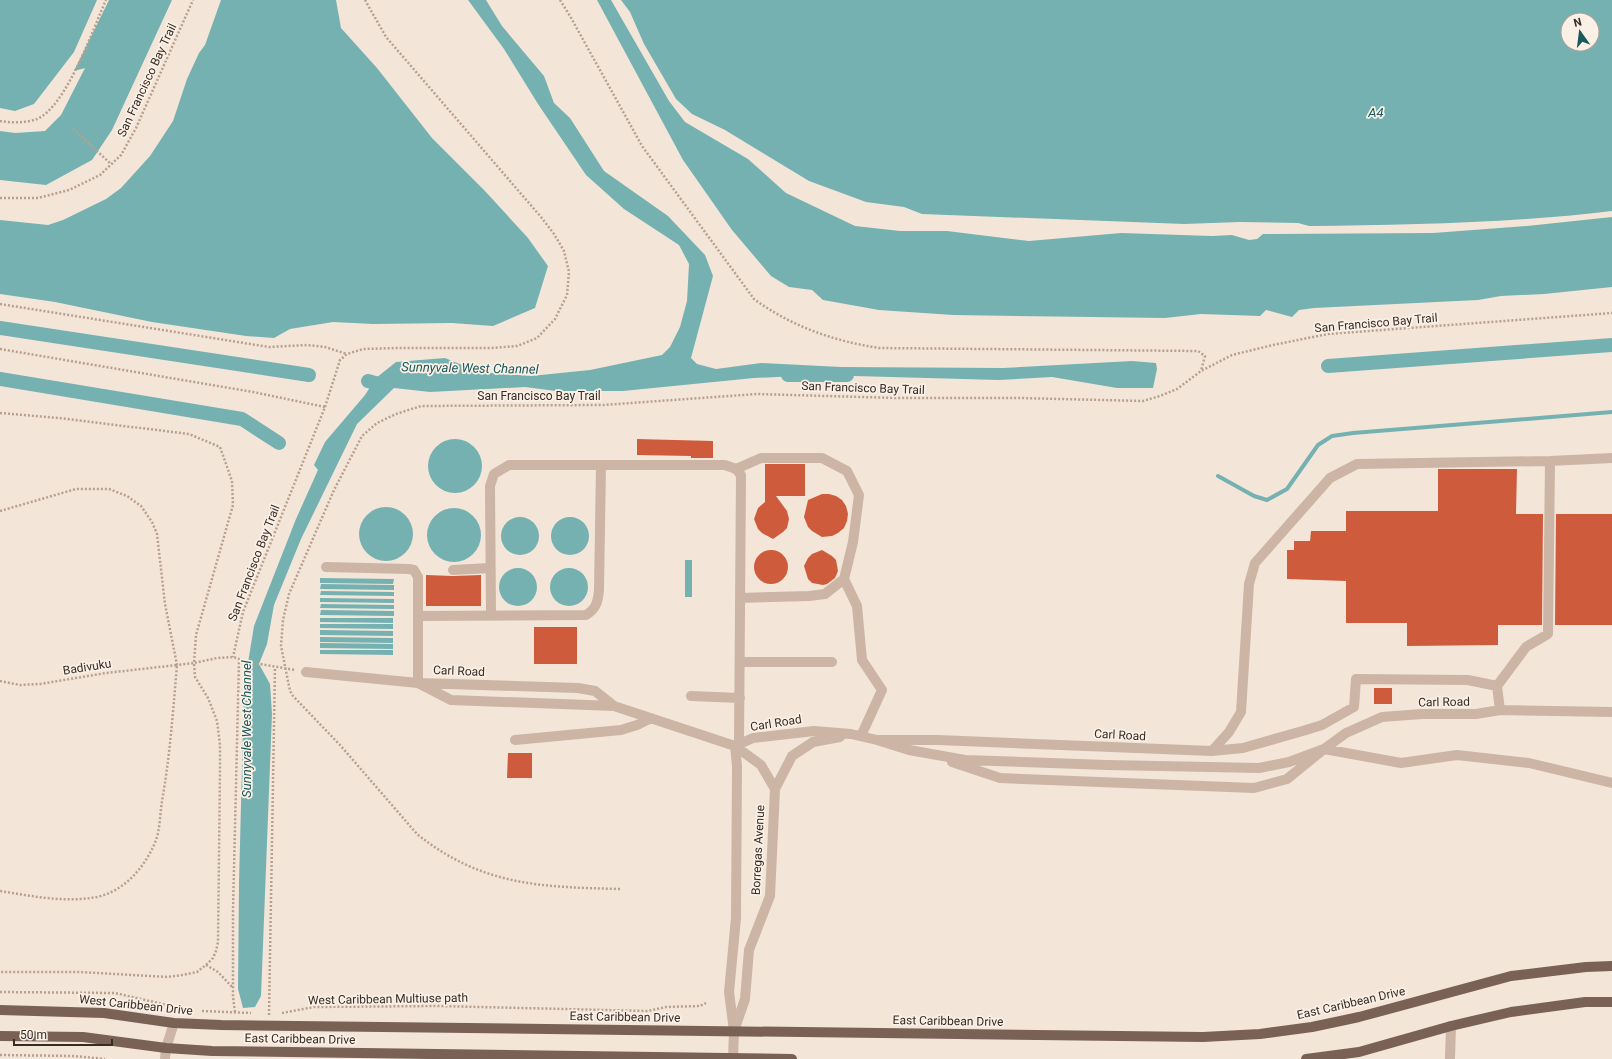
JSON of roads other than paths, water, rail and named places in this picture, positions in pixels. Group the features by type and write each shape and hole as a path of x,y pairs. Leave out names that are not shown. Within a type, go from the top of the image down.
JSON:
{"main road":[{"name":"East Caribbean Drive","path":"235,1026 1203,1037 1260,1034 1312,1027 1359,1017 1511,976 1586,967 1612,966"},
{"path":"1306,1059 1359,1052 1451,1026 1511,1012 1585,1002 1612,1002"},
{"name":"West Caribbean Drive","path":"0,1010 104,1013 174,1023 235,1026"},
{"path":"0,1036 83,1037 166,1048"},
{"name":"East Caribbean Drive","path":"166,1048 215,1051 423,1057 792,1059"}],"street":[{"path":"490,616 490,486 494,474 509,465 725,464 736,469 761,458 822,458 847,471 859,495 853,542 844,579 857,606 862,660 882,690 856,735"},
{"path":"1212,751 1229,732 1241,712 1249,584 1256,563 1330,478 1357,464 1550,461 1612,458"},
{"path":"1500,710 1497,686 1526,647 1548,634 1550,461"},
{"path":"418,616 586,616 593,611 598,603 599,590 601,465"},
{"name":"Borregas Avenue","path":"733,1059 734,1031 729,992 736,918 737,745 740,698 741,475 736,469"},
{"path":"326,567 409,568 414,570 418,577 418,683"},
{"path":"453,570 490,568"},
{"path":"740,598 808,596 824,594 844,579"},
{"path":"740,662 832,662"},
{"name":"Carl Road","path":"306,672 418,683 578,688 595,691 614,706"},
{"name":"Carl Road","path":"877,740 938,740 1212,751 1243,748 1322,725 1354,707 1356,679 1468,680 1497,686"},
{"name":"Carl Road","path":"418,683 451,700 614,706 737,745 753,738 814,731 856,735 909,750 964,760 1258,768 1289,762 1324,749"},
{"path":"691,696 740,698"},
{"name":"Carl Road","path":"935,755 968,769 1000,778 1254,788 1287,778 1346,733 1382,717 1422,714 1476,714 1500,710 1612,712"},
{"path":"515,740 621,730 637,725 651,718"},
{"name":"Borregas Avenue","path":"734,1031 745,999 749,950 770,896 775,789 792,756 813,742 856,735"},
{"path":"737,745 761,765 775,789"},
{"path":"1324,749 1401,763 1457,756 1529,763 1612,783"},
{"path":"165,1059 166,1048 174,1023"},
{"path":"1450,1059 1451,1026"}],"water":[{"path":"0,0 97,0 74,52 34,104 15,111 0,108"},
{"path":"109,0 172,0 112,130 92,160 46,185 0,180 0,131 15,133 45,131 61,115 85,68 74,71"},
{"path":"221,0 336,0 341,28 377,68 432,138 485,191 528,238 548,266 535,308 493,326 452,323 373,324 333,322 290,329 274,338 246,336 152,322 55,302 0,294 0,220 48,225 63,220 106,199 121,188 150,156 173,121 187,79 199,53 205,45"},
{"name":"Sunnyvale West Channel","path":"468,0 486,0 502,26 544,76 554,103 570,118 604,171 668,216 705,255 713,276 691,358 697,364 716,369 761,363 841,367 1003,368 1132,361 1156,363 1157,369 1153,388 1117,388 1052,377 999,380 818,375 754,378 623,391 556,391 525,387 430,392 394,388 357,424 301,539 274,605 267,644 259,664 270,684 272,714 261,996 255,1007 243,1008 238,989 244,687 254,626 296,519 318,470 314,465 325,442 365,395 376,378 396,362 445,358 479,372 531,376 590,370 662,355 670,347 680,327 687,301 689,264 679,245 624,209 586,175 538,104 504,49"},
{"path":"597,0 611,0 669,101 685,122 748,159 786,193 855,226 900,231 947,231 1029,241 1121,233 1212,236 1232,235 1249,240 1257,239 1263,234 1433,233 1527,226 1612,217 1612,287 1544,294 1501,296 1478,300 1314,308 1299,310 1292,317 1266,310 1260,316 1201,314 1165,318 953,315 879,310 823,300 812,290 789,287 771,276 732,230 683,160"},
{"name":"A4","path":"621,0 1612,0 1612,211 1499,221 1309,226 1298,223 1240,222 1184,224 922,214 904,207 866,202 809,181 725,130 692,114 676,99 644,44 630,12"},
{"path":"450,439 460,439 470,443 478,451 482,461 482,471 478,481 470,489 460,493 450,493 440,489 432,481 428,471 428,461 432,451 440,443"},
{"path":"381,507 391,507 401,511 409,519 413,529 413,539 409,549 401,557 391,561 381,561 371,557 363,549 359,539 359,529 363,519 371,511"},
{"path":"449,508 459,508 469,512 477,520 481,530 481,540 477,550 469,558 459,562 449,562 439,558 431,550 427,540 427,530 431,520 439,512"},
{"path":"516,517 524,517 534,522 538,529 538,543 534,550 524,555 516,555 506,550 504,547 501,540 501,532 506,522 509,520"},
{"path":"566,517 574,517 584,522 588,529 588,543 584,550 574,555 566,555 556,550 554,547 551,540 551,532 556,522 559,520"},
{"path":"685,560 692,560 692,597 685,597"},
{"path":"514,568 522,568 532,573 536,580 536,594 532,601 522,606 514,606 504,601 502,598 499,591 499,583 504,573 507,571"},
{"path":"565,568 573,568 583,573 587,580 587,594 583,601 573,606 565,606 555,601 553,598 550,591 550,583 555,573 558,571"},
{"path":"320,578 394,579 393,584 320,583"},
{"path":"321,584 394,585 394,590 320,589"},
{"path":"321,591 394,592 394,596 320,595"},
{"path":"320,598 394,599 394,603 320,602"},
{"path":"321,604 394,605 394,609 320,608"},
{"path":"321,610 394,611 394,616 320,615"},
{"path":"320,618 393,618 393,623 320,622"},
{"path":"320,624 393,624 393,629 320,628"},
{"path":"320,630 393,631 393,636 320,635"},
{"path":"320,637 393,638 393,643 320,642"},
{"path":"320,643 393,644 393,649 320,648"},
{"path":"320,650 393,650 393,655 320,654"}],"waterway":[{"path":"0,328 309,375"},
{"path":"1328,366 1612,345"},
{"path":"788,375 847,375"},
{"path":"0,379 242,419 279,443"},
{"path":"368,381 379,384"},
{"path":"1218,476 1254,496 1267,500 1287,489 1318,445 1332,436 1612,412"}]}
